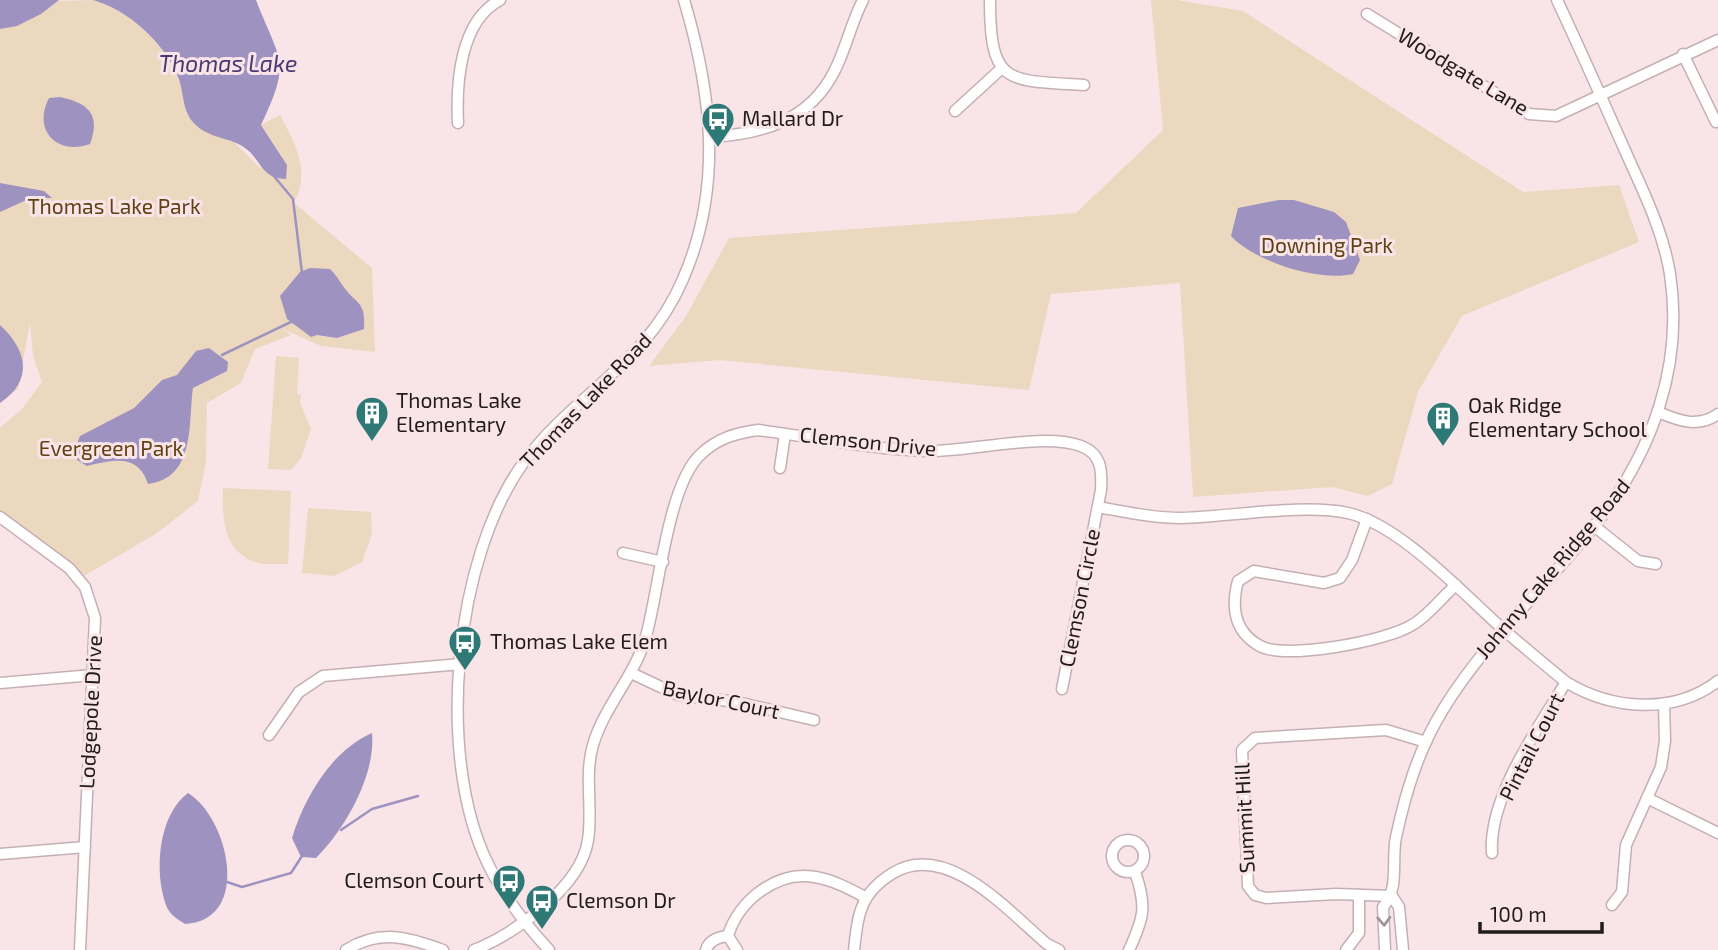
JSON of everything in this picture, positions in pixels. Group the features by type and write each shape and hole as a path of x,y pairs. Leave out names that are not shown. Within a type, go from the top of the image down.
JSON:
{"street":[{"path":"458,122 463,53 479,20 500,0"},
{"name":"Thomas Lake Road","path":"549,950 523,921 487,863 466,801 458,741 465,613 473,569 505,491 544,438 640,348 665,314 682,282 705,212 710,137 699,51 684,0"},
{"path":"710,137 745,135 766,130 790,119 810,104 834,72 863,0"},
{"path":"990,0 990,43 1002,68 1027,82 1084,85"},
{"name":"Johnny Cake Ridge Road","path":"1403,950 1399,907 1392,896 1395,841 1410,780 1426,742 1461,680 1594,526 1629,479 1653,431 1669,374 1674,321 1670,273 1658,225 1557,0"},
{"name":"Woodgate Lane","path":"1367,15 1529,114 1556,116 1683,54 1718,40"},
{"path":"1683,54 1716,122"},
{"path":"956,111 1002,68"},
{"path":"1658,412 1679,421 1700,424 1718,414"},
{"name":"Clemson Drive","path":"523,921 565,886 582,862 588,840 593,745 645,640 681,485 698,456 716,442 737,433 758,430 926,451 1031,442 1080,446 1094,453 1102,466 1098,507"},
{"path":"780,468 785,433"},
{"path":"1098,507 1151,517 1328,510 1367,519 1456,584 1504,630 1566,682 1584,693 1624,705 1664,704 1689,697 1718,681"},
{"name":"Clemson Circle","path":"1062,689 1098,507"},
{"name":"Lodgepole Drive","path":"0,517 69,568 85,587 95,618 80,950"},
{"path":"1367,519 1352,560 1340,578 1324,583 1254,571 1238,581 1233,615 1244,633 1261,647 1304,650 1375,641 1413,625 1456,584"},
{"path":"1594,526 1638,561 1656,564"},
{"path":"623,553 663,562"},
{"path":"269,735 299,692 323,676 461,664"},
{"name":"Baylor Court","path":"631,673 678,695 737,702 814,720"},
{"path":"0,683 93,675"},
{"name":"Pintail Court","path":"1492,853 1491,837 1514,772 1566,682"},
{"path":"1612,905 1622,892 1626,845 1664,754 1664,704"},
{"name":"Summit Hill","path":"1392,896 1266,898 1251,891 1248,886 1242,750 1255,738 1386,730 1426,742"},
{"path":"1647,798 1718,833"},
{"path":"0,853 85,847"},
{"path":"853,950 857,920 865,897 880,881 900,868 924,863 946,867 968,878 1047,944 1059,950"},
{"path":"1129,950 1144,910 1143,895 1135,872"},
{"path":"728,936 741,909 761,891 786,879 811,876 835,881 865,897"},
{"path":"1346,950 1359,933 1359,895"},
{"name":"Johnny Cake Ridge Road","path":"1385,950 1383,907 1392,896"},
{"path":"474,950 495,942 523,921"},
{"path":"346,950 362,940 389,935 411,938 443,950"},
{"path":"706,950 708,944 718,937 728,936"},
{"path":"728,936 737,950"}],"green space":[{"name":"Thomas Lake Park","path":"93,0 119,11 155,41 172,66 181,87 187,115 232,140 260,168 282,156 261,125 280,115 296,147 301,169 299,191 294,203 372,268 375,352 321,346 281,328 291,335 255,349 241,383 207,403 206,462 198,501 157,533 79,579 0,517 0,428 22,409 42,382 33,356 30,323 18,389 0,402 0,29 30,19 56,1"},
{"name":"Downing Park","path":"1151,0 1177,0 1243,11 1523,192 1619,185 1639,242 1462,316 1418,392 1392,484 1368,496 1332,487 1193,497 1180,283 1051,294 1029,390 719,360 649,366 686,316 729,238 1076,213 1163,130"},
{"path":"276,356 299,358 297,394 301,395 300,403 311,429 301,458 291,470 268,469"},
{"path":"223,488 291,491 288,564 259,563 244,557 236,550 224,521"},
{"path":"308,508 371,512 372,534 362,562 334,576 302,573"}],"water":[{"path":"0,0 59,0 41,14 17,26 0,29"},
{"name":"Thomas Lake","path":"93,0 256,0 279,61 277,87 261,125 287,165 286,179 268,174 244,147 203,131 197,126 188,115 178,77 164,52 132,20"},
{"path":"60,97 78,103 90,112 94,125 90,144 67,146 51,138 46,130 45,110 49,98"},
{"path":"0,183 44,191 52,198 31,198 0,212"},
{"path":"1279,200 1294,200 1334,212 1346,222 1360,260 1353,274 1323,275 1289,268 1256,254 1231,236 1238,208"},
{"path":"310,268 332,271 362,308 364,329 337,338 317,335 311,337 287,319 280,296 300,272"},
{"path":"0,325 16,344 23,365 18,385 0,403"},
{"path":"209,348 228,362 227,371 193,388 187,447 175,471 164,480 148,484 144,474 131,463 115,461 87,466 77,460 74,451 80,436 134,408 162,380 177,375 196,351"},
{"path":"372,733 369,766 348,817 316,858 301,857 292,838 312,792 344,751"},
{"path":"188,793 202,805 214,823 223,844 227,866 226,887 220,905 206,918 185,924 171,914 166,905 162,892 160,861 161,845 170,815"}],"waterway":[{"path":"273,175 293,199 302,273"},
{"path":"222,355 295,320"},
{"path":"341,830 372,809 418,796"},
{"path":"227,882 242,887 291,873 302,856"}],"place":[{"name":"Mallard Dr","path":"718,149"},
{"name":"Thomas Lake Elementary","path":"372,443"},
{"name":"Oak Ridge Elementary School","path":"1443,448"},
{"name":"Thomas Lake Elem","path":"465,672"},
{"name":"Clemson Court","path":"509,911"},
{"name":"Clemson Dr","path":"542,931"}],"park label":[{"name":"Evergreen Park","path":"111,449"}]}
